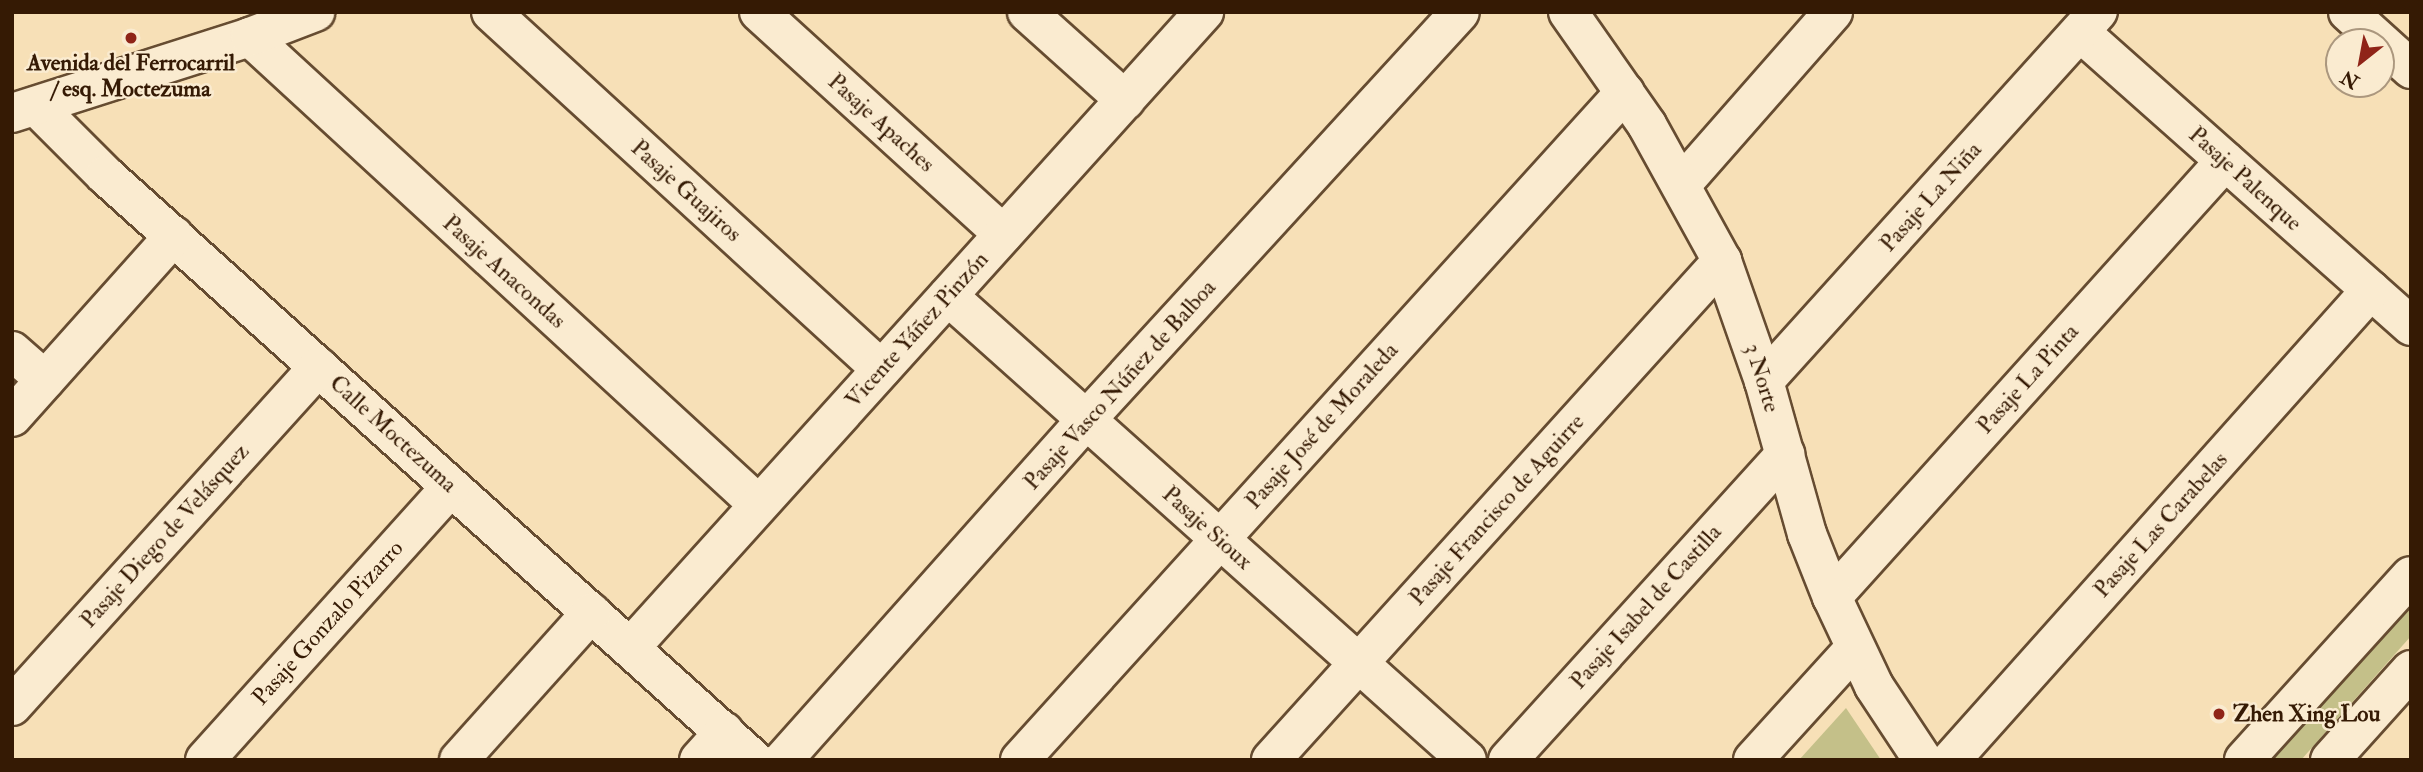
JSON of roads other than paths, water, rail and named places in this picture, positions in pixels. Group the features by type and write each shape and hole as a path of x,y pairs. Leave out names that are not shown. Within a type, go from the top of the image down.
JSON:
{"street":[{"path":"24,110 250,37 315,12"},
{"name":"Pasaje Guajiros","path":"491,12 881,369"},
{"name":"Pasaje Apaches","path":"759,12 1003,234"},
{"path":"1027,12 1125,100"},
{"name":"Vicente Yáñez Pinzón","path":"630,648 1204,12"},
{"name":"Pasaje Vasco Núñez de Balboa","path":"783,760 1086,420 1460,12"},
{"path":"1682,184 1833,12"},
{"path":"2348,12 2411,68"},
{"name":"3 Norte","path":"1570,13 1625,92 1682,184 1722,261 1764,381 1807,534 1832,597 1854,649 1889,713 1923,760"},
{"name":"Pasaje Palenque","path":"2089,22 2225,161 2411,326"},
{"name":"Pasaje La Niña","path":"1764,381 2089,22"},
{"name":"Pasaje Anacondas","path":"250,37 760,505"},
{"name":"Pasaje José de Moraleda","path":"1020,760 1625,92"},
{"name":"Calle Moctezuma","path":"24,110 90,161 630,648 711,746 754,760"},
{"name":"Pasaje La Pinta","path":"1832,597 2225,161"},
{"path":"12,417 174,236"},
{"name":"Pasaje Francisco de Aguirre","path":"1271,760 1722,261"},
{"name":"Pasaje Las Carabelas","path":"1951,760 2371,290"},
{"name":"Pasaje Sioux","path":"948,296 1467,760"},
{"path":"12,351 45,380"},
{"name":"Pasaje Diego de Velásquez","path":"12,706 318,367"},
{"name":"Pasaje Isabel de Castilla","path":"1508,760 1785,454"},
{"name":"Pasaje Gonzalo Pizarro","path":"205,760 451,486"},
{"path":"2244,760 2411,576"},
{"path":"459,760 591,613"},
{"path":"1753,760 1854,649"},
{"path":"2330,760 2411,670"}],"place":[{"name":"Avenida del Ferrocarril / esq. Moctezuma","path":"131,38"},
{"name":"Zhen Xing Lou","path":"2219,714"}]}
